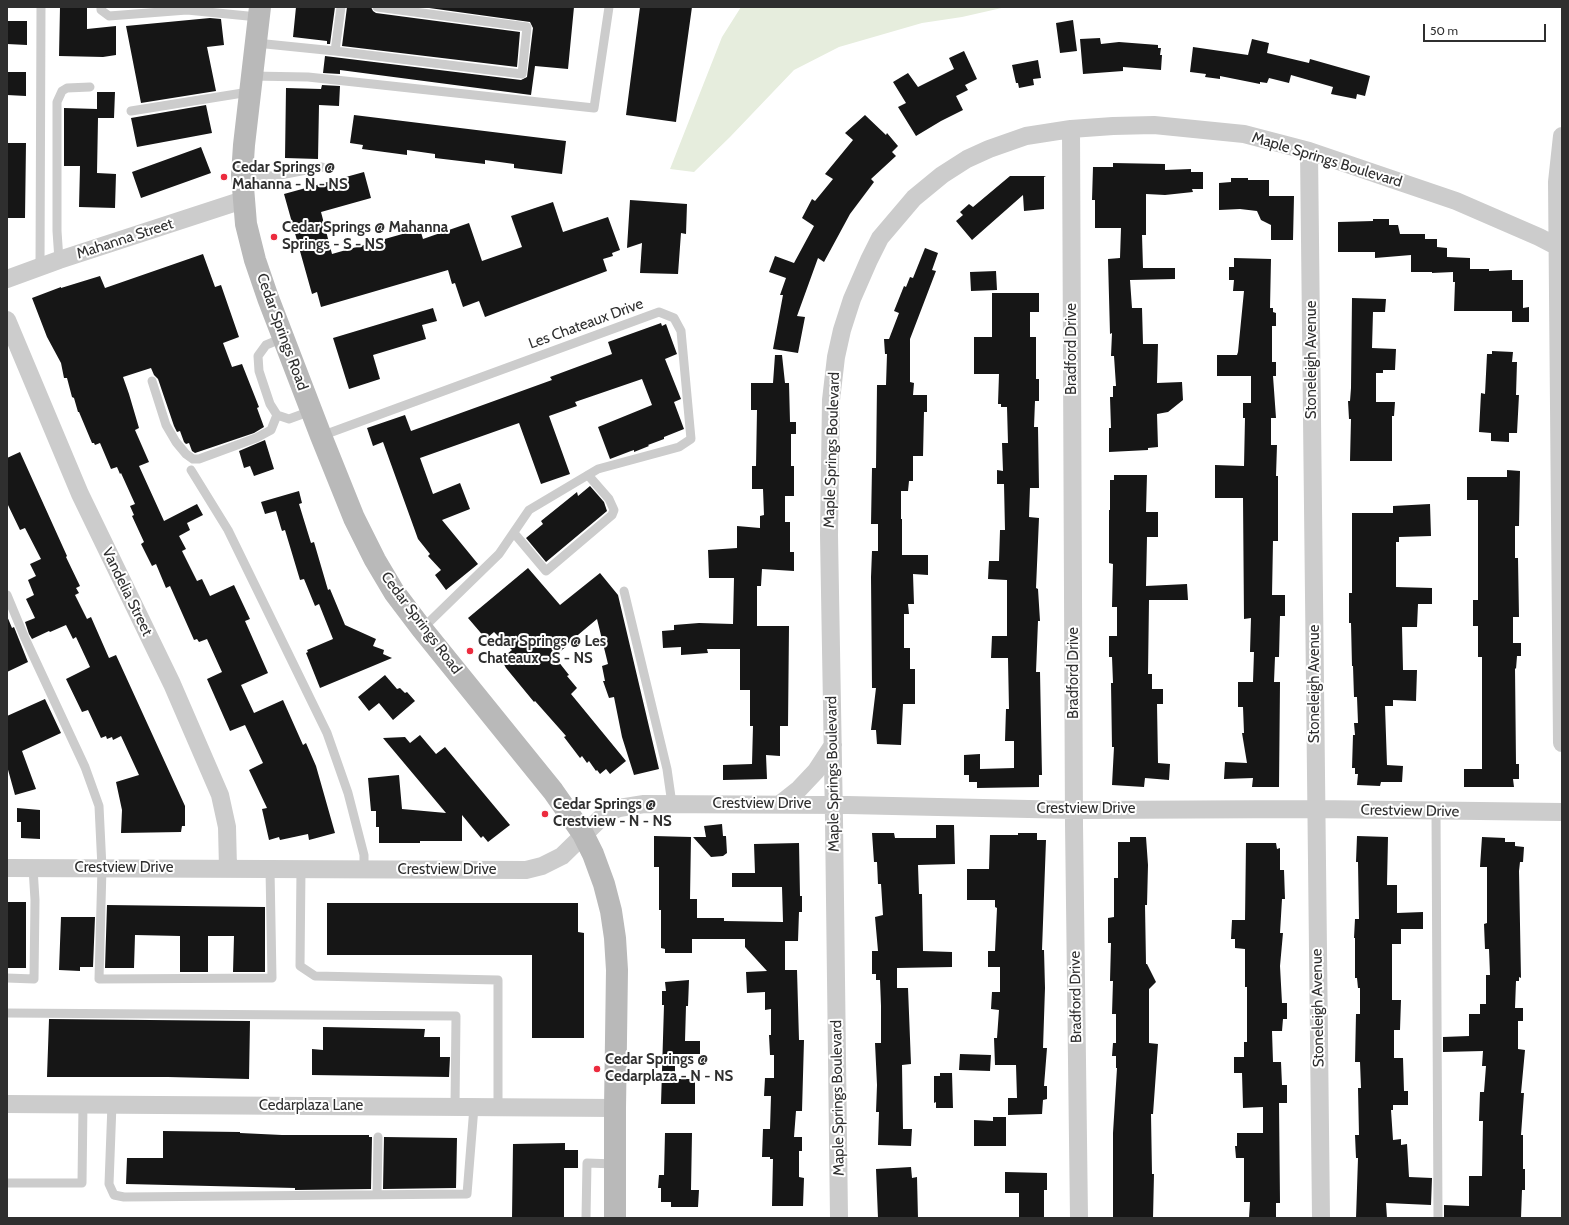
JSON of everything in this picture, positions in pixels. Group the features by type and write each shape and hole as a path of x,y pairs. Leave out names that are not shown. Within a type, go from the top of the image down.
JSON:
{"main road":[{"name":"Cedar Springs Road","path":"259,12 250,84 242,175 246,224 256,260 283,338 311,411 354,518 375,560 394,592 422,629 553,791 583,834 593,854 604,884 611,911 615,938 617,970 615,1218"}],"street":[{"name":"Maple Springs Boulevard","path":"839,1218 829,535 831,400 836,356 842,330 852,299 880,238 914,198 942,175 967,159 1026,136 1071,129 1154,125 1244,134 1309,151 1456,201 1507,222 1560,248"},
{"name":"Bradford Drive","path":"1071,129 1074,810 1079,1218"},
{"path":"1562,136 1557,182 1560,248 1562,743"},
{"name":"Stoneleigh Avenue","path":"1309,151 1320,1218"},
{"name":"Mahanna Street","path":"7,279 59,260 243,200"},
{"name":"Vandelia Street","path":"7,320 80,494 172,684 220,795 227,827 228,868"},
{"path":"780,804 799,789 816,771 833,745"},
{"name":"Crestview Drive","path":"7,868 526,870 542,866 562,856 605,814 619,808 644,804 780,804 1074,810 1562,812"},
{"name":"Cedarplaza Lane","path":"7,1104 615,1108"}],"lane":[{"path":"40,267 41,7"},
{"path":"101,7 101,10 109,16 187,8 236,14 259,12"},
{"path":"335,51 341,7"},
{"path":"255,43 335,51 522,74 527,27 377,7"},
{"path":"131,111 250,84 308,77 594,108 609,7"},
{"path":"59,260 57,231 57,102 62,91 67,88 90,86"},
{"path":"242,175 275,176 322,167"},
{"name":"Les Chateaux Drive","path":"321,436 660,312 674,318 681,331 690,439 679,447 598,469 529,510 499,554 422,629"},
{"path":"283,338 266,345 258,356 259,371 270,404 277,415 289,419 311,411"},
{"path":"152,382 166,425 176,442 186,454 193,459 199,459 256,438 271,430 277,415"},
{"path":"191,470 228,530 327,733 348,793 364,855 364,870"},
{"path":"514,533 546,571 612,515 614,510 609,499 588,474"},
{"path":"624,591 667,769 672,804"},
{"path":"7,595 24,636 85,767 99,806 102,868 99,979 272,978 270,869"},
{"path":"1436,812 1438,1218"},
{"path":"7,978 34,979 35,900 33,868"},
{"path":"301,869 300,966 315,976 498,980 498,1107"},
{"path":"7,1013 456,1016 455,1107"},
{"path":"7,1183 82,1183 83,1104"},
{"path":"112,1104 109,1184 114,1196 124,1197 467,1194 474,1107"},
{"path":"377,1195 378,1138"},
{"path":"586,1218 587,1163 615,1164"}],"green space":[{"path":"741,7 1006,7 962,17 922,23 839,47 794,70 730,137 694,172 670,169 722,37"}],"building":[{"path":"60,7 87,7 87,29 116,26 116,55 103,57 59,56"},
{"path":"296,7 335,7 330,44 327,44 327,41 293,37"},
{"path":"347,7 371,7 376,13 520,32 517,67 342,46"},
{"path":"422,7 574,7 568,69 535,66 531,95 340,70 340,74 323,73 325,56 521,80 527,77 533,28 530,22"},
{"path":"640,7 692,7 676,122 626,115"},
{"path":"210,18 221,19 224,45 207,47 216,91 141,103 126,26"},
{"path":"1073,20 1077,51 1060,53 1056,23"},
{"path":"7,21 27,21 27,45 7,44"},
{"path":"1100,38 1101,44 1119,42 1158,45 1158,48 1161,48 1160,55 1162,55 1161,70 1123,67 1123,71 1083,74 1080,39"},
{"path":"1252,39 1269,43 1267,53 1309,63 1310,59 1370,76 1365,96 1357,94 1356,99 1331,94 1333,87 1291,75 1289,83 1269,78 1267,83 1260,82 1260,84 1220,76 1220,79 1205,77 1206,74 1190,72 1193,47 1248,55"},
{"path":"964,51 977,79 965,85 968,90 956,96 963,110 916,136 898,107 906,103 893,82 908,73 918,87 954,69 949,58"},
{"path":"1038,60 1041,78 1033,79 1034,85 1019,88 1018,83 1016,83 1012,65"},
{"path":"7,72 26,72 26,96 7,95"},
{"path":"322,85 340,86 339,106 319,105 318,159 285,158 286,88 321,89"},
{"path":"97,92 115,92 114,118 98,118 97,173 116,174 115,208 79,207 80,166 64,166 64,108 97,109"},
{"path":"206,105 212,133 137,147 131,118"},
{"path":"354,115 566,141 562,174 514,168 514,164 485,160 485,164 435,158 435,154 407,150 407,155 362,149 363,145 350,143"},
{"path":"865,115 886,135 887,133 898,146 892,152 896,156 871,179 874,182 850,214 824,262 818,258 797,316 805,317 798,353 773,349 783,295 780,295 786,278 769,272 775,256 794,263 814,226 802,218 812,199 815,201 833,179 825,174 853,140 845,133"},
{"path":"7,143 26,143 25,218 7,218"},
{"path":"201,147 211,173 141,198 132,172"},
{"path":"1113,163 1165,164 1165,170 1191,169 1191,172 1203,172 1203,189 1192,189 1193,192 1165,195 1146,194 1146,235 1142,235 1143,268 1175,268 1175,279 1130,280 1132,308 1142,308 1143,344 1158,344 1157,383 1182,382 1183,400 1168,412 1157,414 1158,447 1148,448 1148,450 1109,452 1109,428 1111,428 1110,397 1113,397 1113,386 1116,386 1114,356 1111,356 1112,333 1110,334 1108,259 1120,258 1121,228 1095,228 1095,200 1092,200 1093,167 1113,167"},
{"path":"364,172 371,198 321,212 332,254 420,229 423,239 469,223 482,261 522,247 511,216 553,202 563,232 608,217 620,250 612,253 613,256 603,259 607,271 485,317 479,301 463,307 455,283 452,284 448,270 321,307 317,292 312,294 284,194"},
{"path":"1010,176 1046,176 1044,177 1044,209 1024,211 1023,195 972,240 956,221 963,215 960,212 969,204 973,207"},
{"path":"1231,178 1269,180 1269,196 1294,196 1293,240 1271,240 1271,225 1261,220 1257,211 1240,209 1219,210 1219,183 1231,182"},
{"path":"630,200 687,204 686,234 681,233 678,274 640,273 642,243 627,248"},
{"path":"1373,219 1389,219 1389,225 1398,225 1400,234 1425,234 1425,239 1437,239 1437,247 1447,248 1447,257 1470,258 1470,269 1489,269 1489,271 1512,270 1512,280 1523,280 1523,308 1529,307 1529,322 1512,322 1512,311 1454,311 1455,282 1453,282 1453,272 1411,272 1411,255 1375,258 1375,252 1338,252 1338,222 1373,221"},
{"path":"925,248 938,253 932,270 936,271 910,339 910,382 914,383 913,395 927,395 927,412 924,412 923,456 913,456 913,481 909,481 908,491 901,491 901,519 902,555 928,555 928,575 913,574 914,604 908,604 909,614 904,614 904,648 910,648 910,669 915,669 915,704 903,704 901,745 877,744 876,730 871,730 876,688 872,688 871,577 872,551 878,551 878,524 871,524 872,468 876,468 877,385 886,385 887,354 885,354 884,339 889,339 899,313 894,311 904,286 906,287 910,277 913,278"},
{"path":"203,254 215,287 221,285 239,337 223,343 232,367 242,364 259,407 257,408 264,427 254,433 195,453 192,451 189,443 186,444 184,442 180,431 177,432 158,379 154,375 151,368 123,377 139,428 135,430 149,462 139,466 164,521 197,504 203,515 187,523 190,530 179,536 186,549 182,551 197,581 202,579 210,596 234,585 250,619 245,621 268,673 241,685 254,713 283,700 303,745 306,743 316,766 335,833 309,840 308,834 280,840 279,837 269,840 262,809 267,808 249,770 263,763 245,725 230,731 207,679 222,672 207,639 199,642 197,639 194,640 170,586 166,588 156,564 152,566 141,544 144,542 132,516 134,515 130,506 135,504 117,467 111,469 100,443 95,445 92,443 78,412 74,398 72,397 67,378 64,378 61,363 47,337 32,298 61,287 100,276 105,288"},
{"path":"1234,258 1271,259 1270,308 1273,308 1273,312 1276,313 1276,326 1272,326 1272,362 1276,362 1276,376 1273,376 1276,418 1271,418 1271,445 1277,445 1276,476 1278,476 1278,541 1273,541 1272,595 1285,595 1285,616 1280,616 1279,657 1275,657 1274,682 1280,682 1279,787 1252,787 1253,778 1224,779 1225,762 1247,763 1242,733 1244,733 1243,707 1238,707 1238,682 1253,682 1254,652 1250,652 1251,618 1244,619 1243,498 1215,498 1215,465 1244,466 1245,418 1243,418 1243,403 1251,403 1251,376 1217,376 1217,355 1237,355 1238,352 1244,291 1233,291 1234,280 1229,280 1229,267 1234,267"},
{"path":"996,271 997,290 971,291 970,272"},
{"path":"992,293 1039,293 1039,312 1030,312 1030,337 1036,337 1036,379 1039,379 1039,401 1035,401 1034,427 1038,427 1039,488 1030,488 1029,517 1039,518 1036,588 1038,589 1040,621 1038,621 1036,672 1040,672 1042,775 1039,775 1039,787 977,788 977,782 969,782 969,775 964,775 964,755 980,754 980,769 1014,768 1014,741 1005,741 1006,709 1009,709 1008,658 991,658 992,636 1007,636 1007,580 988,579 989,561 999,561 1000,530 1005,530 1004,484 997,484 997,470 1003,471 1002,443 1008,443 1007,407 1001,407 1001,404 998,404 999,374 974,374 974,337 992,337"},
{"path":"1352,298 1386,299 1385,312 1373,312 1372,348 1396,349 1395,370 1383,370 1383,373 1376,373 1376,402 1395,402 1394,416 1392,416 1392,461 1350,461 1351,419 1349,419 1348,401 1350,401 1351,388"},
{"path":"433,308 437,321 422,325 426,339 373,355 380,379 349,389 333,338"},
{"path":"661,323 662,326 666,324 677,354 665,359 681,399 674,402 684,429 664,437 664,439 648,445 649,446 610,459 598,427 652,405 642,379 575,402 577,406 549,416 570,474 541,484 519,423 420,458 433,494 460,483 470,509 442,520 478,564 446,590 435,575 441,570 428,556 430,554 418,539 383,442 373,446 367,428 405,415 411,431 552,380 550,377 612,354 608,342"},
{"path":"1492,351 1513,352 1512,362 1517,362 1516,395 1519,395 1517,433 1509,433 1509,442 1491,441 1491,433 1479,432 1481,393 1485,394 1487,354 1492,354"},
{"path":"775,355 782,355 785,383 789,383 790,422 796,422 796,434 791,434 791,466 794,466 794,496 785,496 785,522 790,522 790,552 794,552 794,571 762,569 761,586 757,586 757,626 789,626 788,726 780,726 780,756 766,755 767,779 723,780 723,765 752,764 753,726 750,726 750,690 740,690 740,649 707,649 708,653 681,655 681,647 663,648 662,631 674,630 674,625 699,623 733,624 734,578 709,578 708,550 737,548 737,526 760,528 760,516 764,515 763,489 752,489 752,466 756,466 757,410 751,410 751,383 773,383"},
{"path":"265,440 274,469 254,476 250,466 244,468 239,451"},
{"path":"20,452 80,586 76,588 79,593 75,595 87,619 91,617 109,658 116,655 185,806 185,826 182,826 181,832 121,833 122,810 116,782 139,775 121,736 113,740 112,737 107,739 106,736 101,738 88,710 82,712 66,679 90,667 76,637 73,639 66,625 32,639 29,634 25,622 35,618 26,599 34,595 28,580 36,576 30,564 41,559 25,528 20,530 7,503 7,458"},
{"path":"1507,470 1520,471 1519,526 1515,526 1515,558 1518,558 1519,617 1513,617 1513,643 1521,643 1521,656 1517,656 1516,669 1515,668 1516,764 1519,764 1519,779 1513,779 1514,787 1464,787 1464,769 1482,769 1482,657 1478,657 1478,626 1473,626 1473,600 1478,600 1478,500 1467,500 1467,477 1507,477"},
{"path":"1114,475 1147,475 1146,512 1158,512 1158,537 1147,537 1146,586 1187,584 1188,600 1149,600 1148,674 1152,674 1152,689 1163,689 1163,704 1157,704 1158,763 1170,764 1169,780 1145,778 1144,787 1112,785 1114,747 1112,747 1111,683 1113,683 1112,657 1109,657 1109,636 1117,636 1117,607 1112,607 1113,564 1109,563 1109,510 1110,480 1114,480"},
{"path":"590,486 604,502 607,511 546,562 526,538 543,524 541,521 577,492 578,496"},
{"path":"299,491 302,503 299,504 311,543 314,542 328,590 330,589 345,625 376,639 373,646 384,650 383,654 392,658 320,688 306,653 308,652 307,650 333,639 319,604 315,606 304,579 300,580 285,530 282,531 276,511 265,514 261,502"},
{"path":"1430,504 1431,536 1399,537 1399,542 1396,542 1396,587 1432,588 1432,604 1418,604 1417,627 1402,627 1403,670 1417,670 1416,701 1393,700 1393,706 1385,706 1387,765 1403,766 1402,782 1381,782 1380,786 1357,785 1358,774 1355,774 1355,768 1352,768 1353,735 1355,735 1354,723 1358,723 1357,697 1354,697 1351,623 1349,623 1349,593 1352,593 1352,513 1393,513 1393,506"},
{"path":"528,568 560,605 600,573 618,595 659,769 634,775 622,737 614,697 609,698 603,681 605,681 602,666 608,664 597,619 554,656 577,688 571,694 626,761 610,774 606,769 600,774 589,761 587,763 582,756 580,758 564,737 566,736 535,701 534,702 506,668 501,659 512,650 494,632 486,639 468,618"},
{"path":"7,616 12,628 14,627 28,662 7,672"},
{"path":"385,675 397,689 400,688 405,693 407,692 415,701 393,720 379,703 369,711 358,697"},
{"path":"45,699 61,733 22,751 36,789 15,795 7,766 7,716"},
{"path":"420,735 436,754 445,747 510,825 488,842 483,836 481,838 462,815 462,841 379,843 379,827 376,827 376,811 371,811 368,778 399,775 402,809 446,813 383,738 405,737 410,743"},
{"path":"17,808 40,810 40,839 21,838 21,822 17,822"},
{"path":"722,824 723,836 726,836 727,853 723,856 711,857 693,837 706,837 704,826"},
{"path":"936,825 954,825 955,864 918,865 919,894 922,894 923,951 952,952 952,967 897,968 897,988 908,988 911,1064 902,1065 903,1129 912,1129 911,1146 878,1145 879,1112 876,1112 877,1085 875,1043 881,1043 881,1006 880,980 876,980 876,974 872,974 872,951 878,951 875,917 883,915 881,884 878,884 877,862 874,862 872,833 894,833 895,838 936,838"},
{"path":"1018,833 1037,833 1037,840 1046,840 1042,950 1044,950 1045,988 1043,1048 1047,1048 1044,1086 1047,1086 1047,1099 1043,1100 1042,1114 1008,1115 1008,1098 1017,1098 1016,1065 995,1065 994,1038 997,1038 999,1010 991,1009 992,992 1000,992 1000,967 988,967 988,951 995,951 997,908 995,907 995,900 967,900 967,869 989,869 990,835 1018,835"},
{"path":"654,836 691,837 690,899 697,899 697,918 724,918 724,921 783,922 782,887 732,887 732,873 755,873 754,844 799,843 800,896 802,896 802,912 799,912 798,941 785,941 785,970 797,970 799,1040 804,1040 802,1111 796,1111 794,1137 802,1137 802,1151 799,1151 799,1177 804,1178 803,1206 772,1206 773,1159 770,1159 770,1157 762,1157 763,1129 770,1129 771,1096 764,1096 765,1078 774,1078 774,1055 770,1055 769,1035 771,1035 771,1009 765,1010 765,992 747,993 746,972 767,971 745,947 745,939 692,939 692,953 665,953 665,949 661,948 659,867 654,867"},
{"path":"1357,836 1388,837 1387,885 1397,885 1397,913 1423,912 1423,929 1401,929 1401,944 1392,944 1392,1000 1401,1000 1400,1030 1394,1030 1394,1058 1403,1058 1404,1091 1408,1091 1408,1105 1393,1105 1393,1110 1391,1110 1393,1140 1401,1139 1401,1145 1407,1144 1409,1177 1432,1178 1431,1205 1386,1203 1387,1218 1356,1218 1358,1158 1356,1158 1355,1135 1359,1135 1358,1088 1361,1088 1360,1062 1355,1062 1356,1014 1360,1014 1360,988 1358,988 1357,978 1355,978 1354,938 1355,919 1359,919 1358,862 1356,862"},
{"path":"1130,837 1146,837 1148,865 1147,905 1145,905 1146,964 1156,982 1149,989 1149,1043 1158,1044 1153,1114 1151,1114 1152,1174 1154,1174 1153,1218 1113,1218 1113,1133 1117,1068 1116,1056 1112,1056 1113,1043 1116,1043 1116,1014 1112,1014 1113,981 1110,981 1111,943 1108,943 1108,918 1114,917 1114,878 1118,878 1118,842 1130,842"},
{"path":"1482,837 1505,838 1505,842 1515,842 1515,846 1524,847 1523,862 1520,862 1519,871 1521,978 1519,977 1519,981 1516,981 1515,1008 1523,1008 1523,1021 1518,1021 1518,1049 1525,1050 1521,1093 1524,1093 1521,1135 1523,1135 1523,1169 1525,1169 1525,1190 1522,1190 1521,1218 1444,1218 1444,1205 1469,1206 1469,1176 1482,1176 1483,1121 1479,1121 1480,1092 1484,1092 1486,1066 1482,1066 1483,1051 1443,1052 1443,1037 1469,1036 1469,1014 1480,1014 1480,1004 1486,1004 1486,975 1490,975 1489,949 1485,949 1484,924 1487,923 1487,867 1480,867"},
{"path":"1246,843 1276,843 1277,849 1280,848 1280,870 1284,870 1285,899 1282,899 1280,933 1283,933 1280,966 1282,1003 1287,1003 1287,1019 1283,1019 1282,1031 1272,1031 1273,1062 1281,1062 1282,1085 1287,1085 1287,1103 1279,1103 1280,1203 1276,1203 1276,1218 1249,1218 1250,1202 1244,1202 1244,1158 1236,1158 1235,1146 1237,1146 1237,1133 1263,1133 1263,1107 1243,1108 1242,1073 1234,1073 1234,1057 1244,1057 1244,1042 1247,1042 1245,949 1235,948 1235,939 1231,939 1232,920 1245,920"},
{"path":"7,902 26,902 26,968 7,968"},
{"path":"327,903 578,903 578,932 584,933 584,1038 532,1038 532,955 327,955"},
{"path":"107,905 265,907 265,972 233,972 234,936 208,936 208,972 180,972 180,936 135,935 134,968 105,968"},
{"path":"61,917 95,917 93,967 80,967 80,971 59,970"},
{"path":"689,980 688,1006 686,1006 685,1041 700,1041 700,1054 675,1054 675,1079 695,1079 695,1104 661,1104 664,1005 662,1005 662,991 666,991 665,982"},
{"path":"49,1019 250,1021 249,1079 47,1077"},
{"path":"323,1027 425,1029 424,1037 440,1037 440,1057 450,1057 449,1077 312,1075 312,1049 323,1050"},
{"path":"960,1054 991,1055 990,1071 959,1070"},
{"path":"940,1073 952,1073 953,1108 936,1108 936,1102 934,1103 934,1076 940,1076"},
{"path":"993,1117 1006,1117 1006,1146 974,1146 974,1120 993,1121"},
{"path":"163,1131 240,1132 282,1135 369,1135 369,1137 372,1137 371,1189 295,1190 295,1188 126,1184 127,1158 163,1158"},
{"path":"665,1133 692,1133 691,1190 699,1190 698,1207 671,1207 671,1202 661,1202 661,1188 658,1188 659,1175 664,1175"},
{"path":"384,1137 457,1138 456,1188 383,1189"},
{"path":"565,1143 565,1150 578,1150 578,1168 564,1168 564,1218 512,1218 513,1144"},
{"path":"911,1167 912,1178 917,1177 918,1218 878,1218 876,1169"},
{"path":"1005,1172 1047,1173 1047,1190 1044,1190 1044,1218 1019,1218 1019,1193 1005,1193"}],"place":[{"name":"Cedar Springs @ Mahanna - N - NS","path":"224,177"},
{"name":"Cedar Springs @ Mahanna Springs - S - NS","path":"274,237"},
{"name":"Cedar Springs @ Les Chateaux - S - NS","path":"470,651"},
{"name":"Cedar Springs @ Crestview - N - NS","path":"545,814"},
{"name":"Cedar Springs @ Cedarplaza - N - NS","path":"597,1069"}]}
